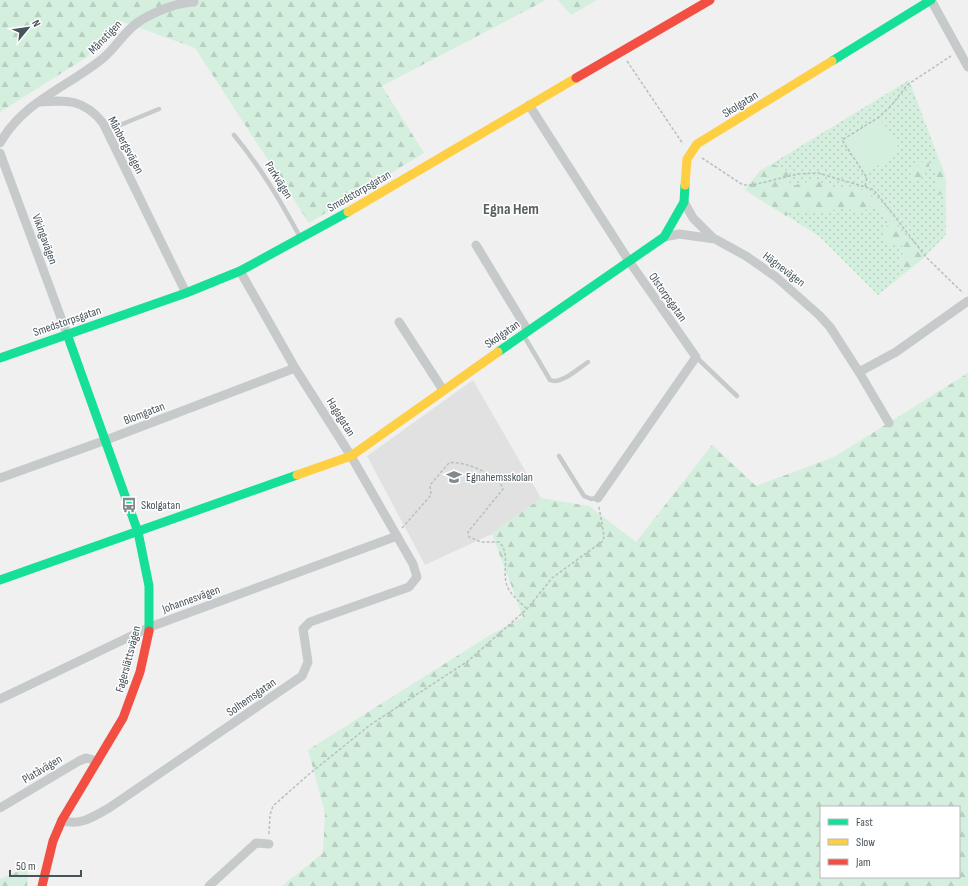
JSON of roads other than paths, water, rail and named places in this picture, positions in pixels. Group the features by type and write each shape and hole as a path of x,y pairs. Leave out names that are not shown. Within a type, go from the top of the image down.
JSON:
{"street":[{"name":"Smedstorpsgatan","path":"0,358 186,294 240,271 301,239 710,0"},
{"path":"931,0 968,67"},
{"name":"Skolgatan","path":"0,580 351,456 443,390 664,237 684,202 686,165 691,151 697,144 931,0"},
{"name":"Månstigen","path":"39,102 102,59 130,28 167,7 178,3 194,2"},
{"name":"Månbergsvägen","path":"39,102 67,100 77,103 92,111 108,130 186,294"},
{"path":"0,143 18,117 39,102"},
{"name":"Olstorpsgatan","path":"529,105 629,261 696,358"},
{"name":"Vikingavägen","path":"0,153 67,334"},
{"path":"684,202 693,218 715,239"},
{"name":"Hägnevägen","path":"664,237 685,234 715,239 746,256 776,277 803,299 830,327 889,423"},
{"path":"476,245 526,333"},
{"name":"Hagagatan","path":"240,271 295,368 351,456 413,564 417,577"},
{"path":"859,372 896,352 968,301"},
{"path":"399,322 443,390"},
{"name":"Fagerslättsvägen","path":"42,886 53,842 62,820 123,718 140,672 150,626 149,586 138,532 67,334"},
{"path":"598,498 696,358"},
{"name":"Blomgatan","path":"0,478 106,440 295,368"},
{"name":"Johannesvägen","path":"0,699 150,626 397,536"},
{"name":"Solhemsgatan","path":"62,820 71,824 79,822 109,808 302,676 308,662 303,629 310,622 409,587 415,582 417,577"},
{"name":"Platåvägen","path":"0,808 78,761 86,758 98,761"},
{"path":"210,886 256,843 269,844"}],"lane":[{"path":"108,130 159,110"},
{"name":"Parkvägen","path":"234,135 258,165 274,189 301,239"},
{"path":"526,333 550,380 554,382 588,362"},
{"path":"696,358 737,396"},
{"path":"559,456 584,496 598,498"}],"place":[{"name":"Egnahemsskolan","path":"454,477"},
{"name":"Skolgatan","path":"129,505"}],"district":[{"name":"Egna Hem","path":"511,208"}]}
